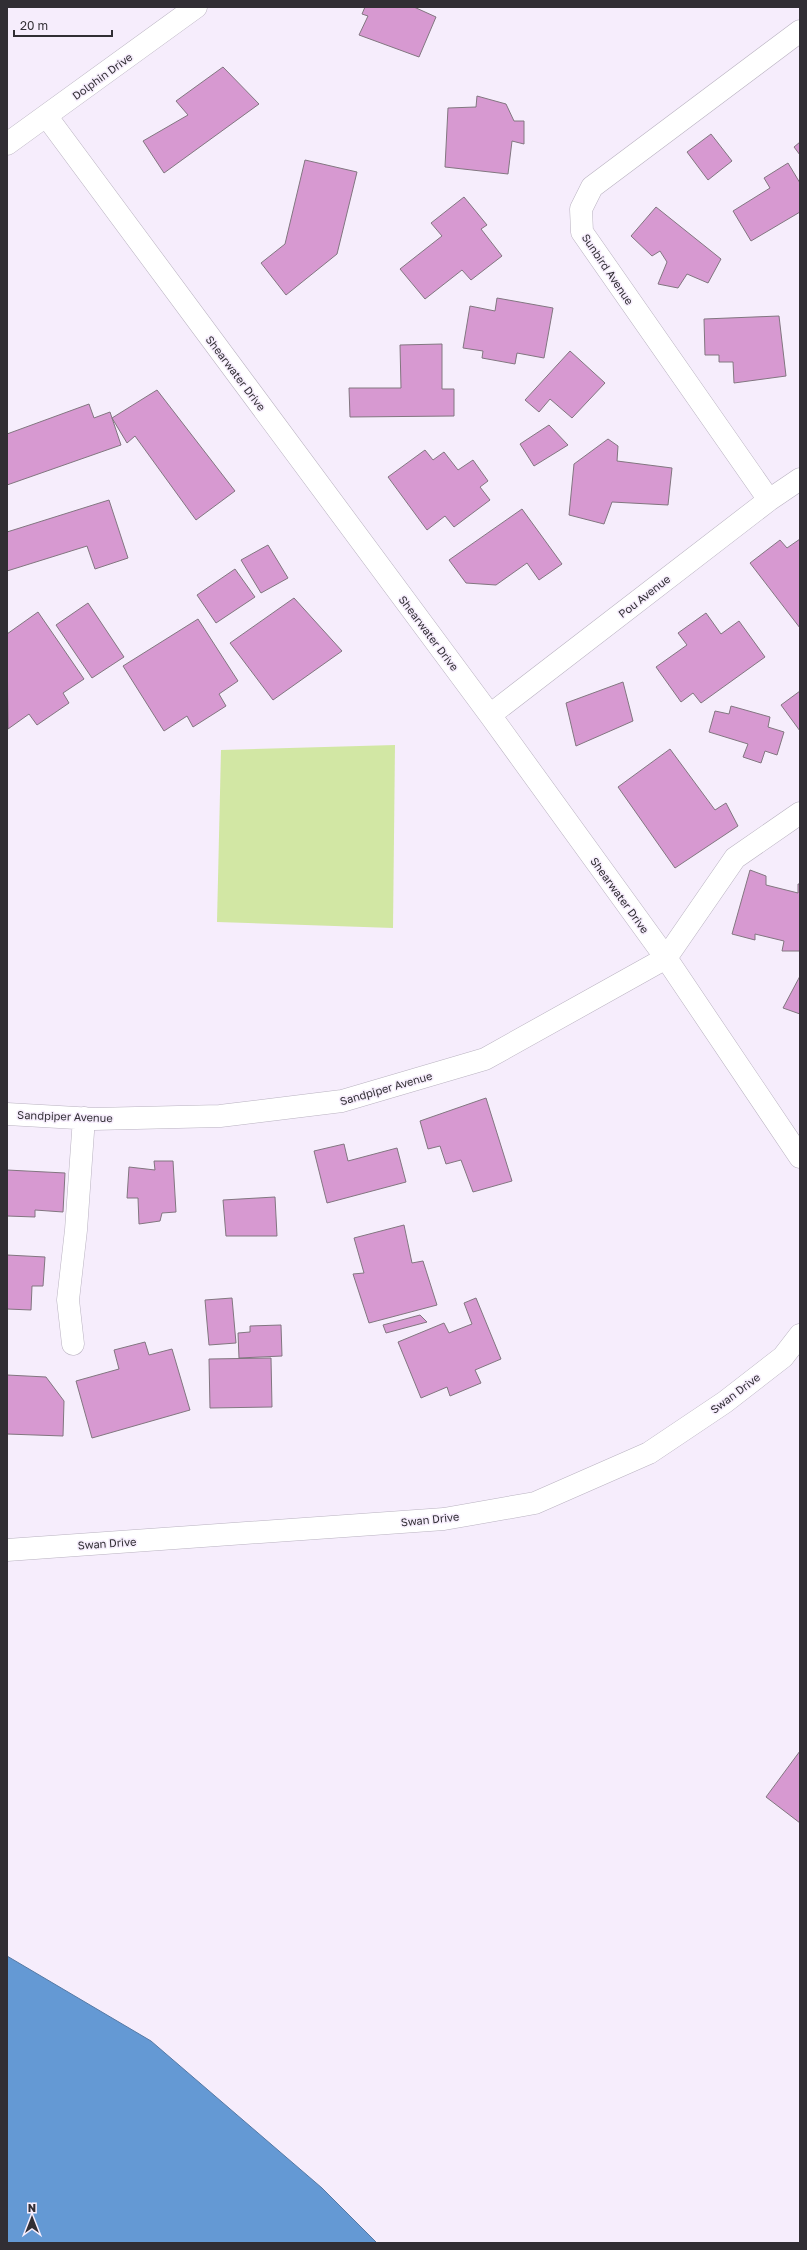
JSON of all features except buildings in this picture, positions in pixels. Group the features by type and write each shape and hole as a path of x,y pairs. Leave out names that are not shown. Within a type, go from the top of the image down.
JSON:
{"street":[{"name":"Dolphin Drive","path":"7,144 196,7"},
{"name":"Sunbird Avenue","path":"769,500 582,232 581,209 592,187 800,31"},
{"name":"Shearwater Drive","path":"46,117 490,715 666,958 800,1156"},
{"name":"Pou Avenue","path":"490,715 769,500 800,478"},
{"path":"666,958 735,858 800,813"},
{"name":"Sandpiper Avenue","path":"7,1114 84,1118 220,1116 342,1101 486,1059 666,958"},
{"path":"73,1344 68,1300 76,1230 84,1118"},
{"name":"Swan Drive","path":"7,1550 444,1519 536,1503 649,1453 725,1402 783,1357 800,1335"}],"green space":[{"path":"395,745 393,928 217,922 221,750"}],"water":[{"path":"7,1956 151,2041 322,2188 377,2243 7,2243"}]}
